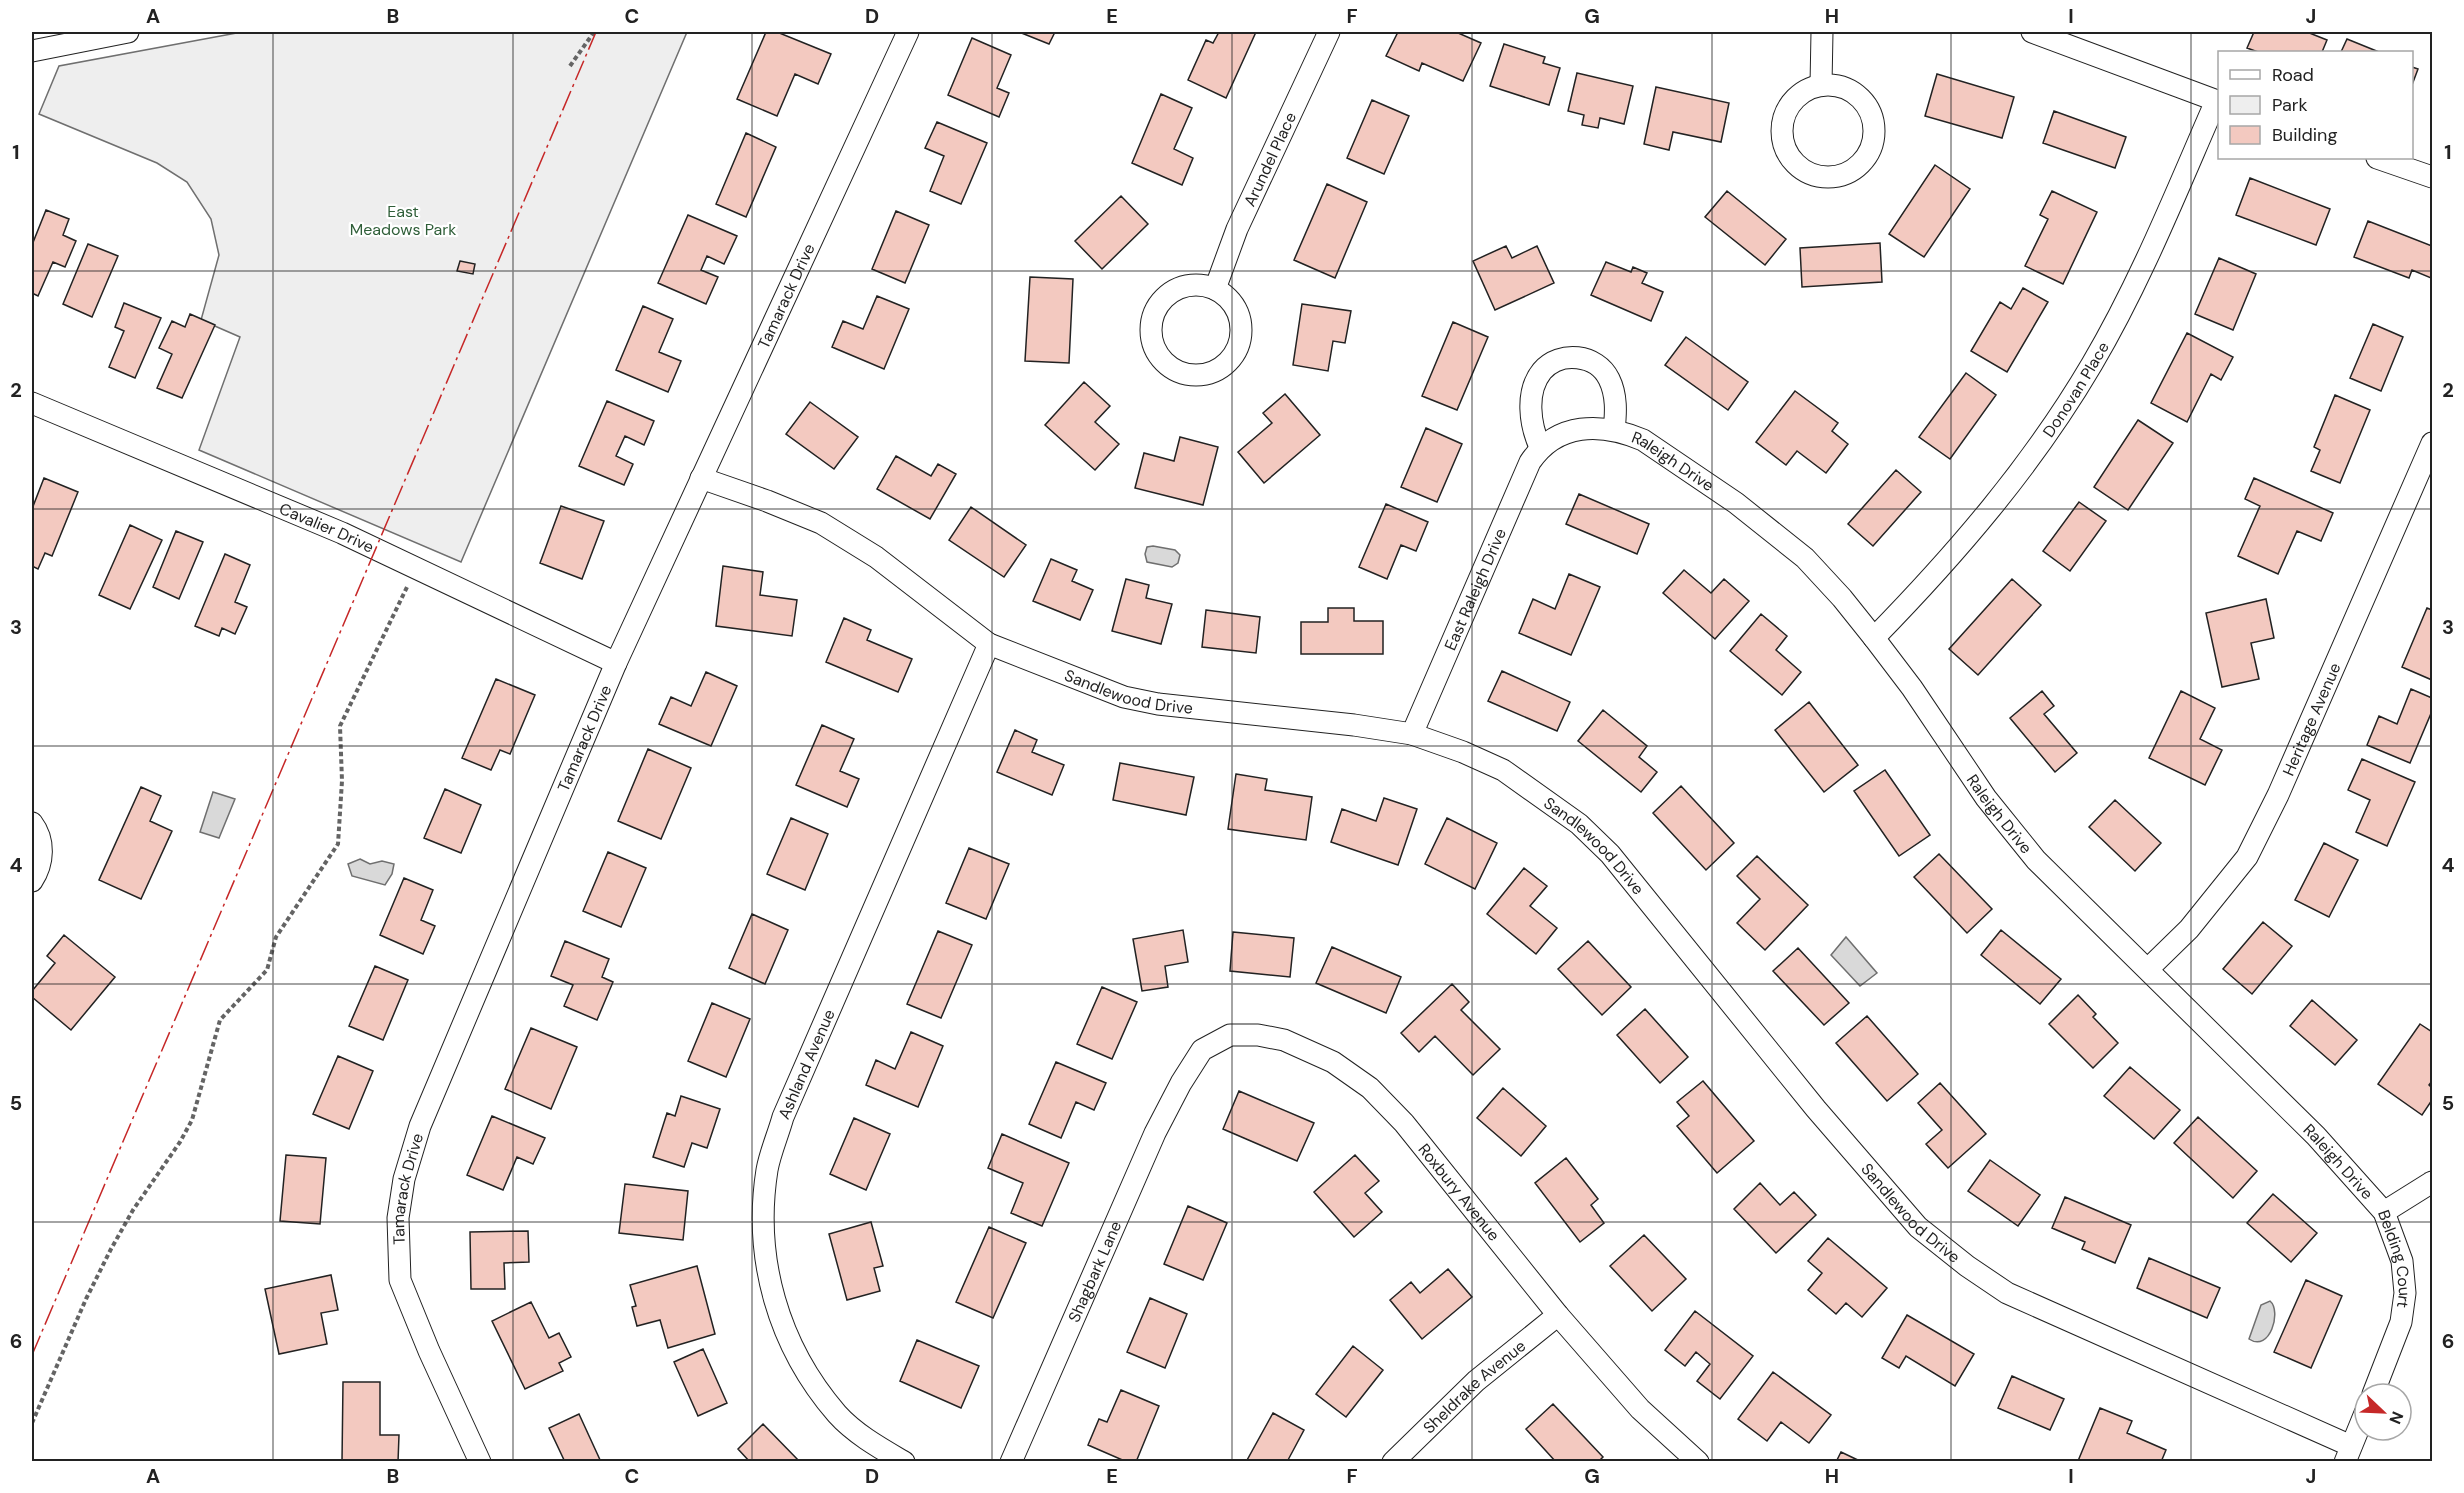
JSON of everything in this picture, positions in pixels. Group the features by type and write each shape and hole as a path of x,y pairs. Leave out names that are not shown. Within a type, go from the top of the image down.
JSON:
{"street":[{"path":"32,51 128,32"},
{"name":"Tamarack Drive","path":"480,1461 429,1351 400,1280 398,1218 404,1179 420,1126 616,663 908,32"},
{"name":"Arundel Place","path":"1215,289 1237,229 1329,32"},
{"path":"1821,85 1822,32"},
{"path":"2032,32 2218,101"},
{"path":"1833,84 1856,93 1871,112 1874,123 1874,136 1866,158 1857,167 1835,177 1811,174 1801,168 1792,160 1782,138 1782,126 1791,103 1799,94 1821,85 1833,84"},
{"name":"Donovan Place","path":"1874,638 1954,555 2025,465 2091,365 2135,284 2218,101"},
{"path":"2380,159 2433,177"},
{"path":"1191,285 1215,289 1224,295 1238,314 1240,338 1237,349 1231,359 1212,373 1200,375 1177,372 1159,357 1153,346 1151,323 1155,312 1170,294 1180,288 1191,285"},
{"name":"Raleigh Drive","path":"1614,430 1616,409 1609,377 1600,367 1590,360 1572,357 1553,363 1543,370 1536,381 1531,408 1533,430 1540,447 1558,435 1578,429 1614,430 1643,440 1736,503 1805,558 1842,598 1874,638 1912,688 1986,798 2036,860 2316,1136 2384,1212"},
{"name":"Cavalier Drive","path":"32,404 342,533 616,663"},
{"name":"East Raleigh Drive","path":"1412,735 1530,462 1540,447"},
{"name":"Heritage Avenue","path":"2148,969 2189,928 2247,857 2278,795 2432,447"},
{"name":"Sandlewood Drive","path":"701,478 768,501 821,523 901,574 989,644 1124,697 1158,704 1343,724 1412,735 1463,752 1503,770 1540,795 1595,839 1637,885 1816,1108 1918,1227 1967,1266 2007,1293 2348,1454"},
{"name":"Ashland Avenue","path":"904,1461 871,1443 838,1415 807,1372 786,1332 768,1279 763,1222 767,1169 783,1117 989,644"},
{"path":"32,823 40,839 42,851 41,863 32,881"},
{"name":"Roxbury Avenue","path":"1181,1083 1202,1050 1230,1035 1258,1035 1284,1040 1333,1062 1370,1088 1404,1123 1558,1315 1640,1409 1698,1461"},
{"name":"Shagbark Lane","path":"1011,1461 1155,1133 1181,1083"},
{"name":"Belding Court","path":"2378,1382 2401,1322 2405,1293 2403,1261 2384,1212 2433,1182"},
{"name":"Sheldrake Avenue","path":"1393,1461 1476,1381 1558,1315"}],"path":[{"path":"570,66 594,32"},
{"path":"32,1423 86,1299 111,1249 133,1210 180,1143 192,1120 220,1020 267,970 276,937 338,844 342,781 340,726 416,567"}],"green space":[{"name":"East Meadows Park","path":"242,32 687,32 461,562 199,450 240,337 201,320 219,255 211,219 187,182 157,163 39,114 59,66"}],"shaded area":[{"path":"1147,547 1175,550 1180,555 1178,563 1172,567 1147,562 1145,554"},
{"path":"213,792 235,799 219,838 200,832"},
{"path":"360,859 370,864 382,861 394,864 392,874 385,885 352,876 348,864"},
{"path":"1846,937 1877,973 1860,986 1831,955"},
{"path":"2270,1301 2275,1313 2272,1329 2263,1340 2256,1342 2249,1339 2261,1305"}],"building":[{"path":"766,32 777,32 831,54 818,84 795,74 777,116 737,99"},
{"path":"1019,32 1055,32 1049,44"},
{"path":"1219,32 1256,32 1226,98 1188,80 1206,40 1213,43"},
{"path":"1398,32 1456,32 1481,43 1463,81 1422,63 1419,71 1386,56"},
{"path":"2254,32 2307,32 2327,40 2322,51 2255,51 2247,48"},
{"path":"972,38 1011,55 997,88 1009,93 999,117 948,95"},
{"path":"2347,39 2377,51 2341,51"},
{"path":"1504,44 1545,57 1543,63 1560,68 1549,105 1490,86"},
{"path":"2413,67 2418,69 2413,82"},
{"path":"1577,73 1633,86 1624,124 1600,118 1598,128 1582,125 1584,115 1568,111"},
{"path":"1937,74 2014,97 2002,138 1925,116"},
{"path":"1656,87 1729,103 1721,142 1673,132 1669,150 1644,144"},
{"path":"1161,94 1192,108 1174,149 1193,158 1182,185 1132,163"},
{"path":"1372,100 1409,116 1384,174 1347,158"},
{"path":"2054,111 2126,137 2115,168 2043,143"},
{"path":"937,122 987,143 961,204 930,191 944,156 925,148"},
{"path":"746,133 776,147 746,217 716,204"},
{"path":"1935,165 1970,189 1924,257 1889,234"},
{"path":"2250,178 2330,209 2316,245 2236,215"},
{"path":"1327,184 1367,202 1335,278 1294,260"},
{"path":"1727,191 1786,239 1765,265 1705,217"},
{"path":"2052,191 2097,212 2063,284 2025,266 2048,219 2040,215"},
{"path":"1121,196 1148,224 1102,269 1075,241"},
{"path":"46,210 69,219 63,235 76,241 65,267 53,262 38,296 32,293 32,245"},
{"path":"896,211 929,225 905,283 872,269"},
{"path":"688,215 737,236 724,264 707,256 701,270 718,277 706,304 658,283"},
{"path":"2368,221 2432,246 2431,278 2412,270 2409,278 2354,257"},
{"path":"1880,243 1882,282 1802,287 1800,248"},
{"path":"88,244 118,256 92,317 63,304"},
{"path":"1506,246 1512,258 1537,246 1554,283 1495,310 1473,261"},
{"path":"2219,258 2256,274 2233,330 2195,314"},
{"path":"460,261 475,264 473,274 457,271"},
{"path":"1606,262 1631,272 1633,267 1647,273 1642,283 1663,292 1651,321 1591,295"},
{"path":"1030,277 1073,279 1069,363 1025,361"},
{"path":"2023,288 2048,302 2007,372 1971,351 2000,302 2011,309"},
{"path":"877,296 909,309 884,369 832,347 843,321 863,329"},
{"path":"124,303 161,318 135,378 109,367 124,331 115,327"},
{"path":"1302,304 1351,311 1345,343 1333,341 1328,371 1293,365"},
{"path":"643,306 673,319 659,352 681,361 668,392 616,370"},
{"path":"190,314 215,325 182,398 157,388 172,354 159,348 172,321 185,327"},
{"path":"1453,322 1488,337 1457,410 1422,396"},
{"path":"2373,324 2403,337 2381,391 2350,378"},
{"path":"2187,333 2233,357 2221,380 2211,374 2187,422 2151,403"},
{"path":"1686,337 1748,382 1728,410 1665,365"},
{"path":"1966,373 1996,395 1950,459 1919,437"},
{"path":"1084,382 1110,406 1095,422 1119,444 1095,470 1045,425"},
{"path":"1795,391 1838,423 1832,431 1848,444 1826,473 1797,451 1786,465 1756,442"},
{"path":"1285,394 1320,435 1264,483 1238,452 1272,423 1263,413"},
{"path":"2335,395 2370,410 2340,483 2311,471 2320,450 2314,447"},
{"path":"607,401 654,421 644,445 625,436 616,456 633,464 624,485 579,466"},
{"path":"810,402 858,437 834,469 786,434"},
{"path":"2138,420 2173,443 2128,510 2094,487"},
{"path":"1426,428 1462,444 1437,502 1401,487"},
{"path":"1180,437 1218,447 1203,505 1135,488 1144,453 1174,461"},
{"path":"896,456 931,476 938,464 956,474 930,519 877,489"},
{"path":"1896,470 1921,492 1873,546 1848,524"},
{"path":"44,478 78,492 52,556 45,553 38,569 32,566 32,509"},
{"path":"2254,478 2333,513 2321,541 2297,531 2278,574 2238,556 2260,506 2245,499"},
{"path":"1579,494 1649,524 1637,554 1566,524"},
{"path":"2079,502 2106,521 2070,571 2043,551"},
{"path":"1386,504 1428,522 1416,551 1401,545 1387,579 1359,567"},
{"path":"561,506 604,521 582,579 540,563"},
{"path":"971,507 1026,545 1004,577 949,540"},
{"path":"130,525 162,540 130,609 99,595"},
{"path":"176,531 203,542 179,599 153,587"},
{"path":"225,554 250,565 235,602 247,607 235,634 222,628 219,636 195,626"},
{"path":"1051,559 1077,570 1072,581 1093,590 1080,620 1033,601"},
{"path":"723,566 763,572 760,595 797,600 792,636 716,626"},
{"path":"1684,570 1711,593 1724,579 1749,601 1715,639 1663,593"},
{"path":"1569,574 1600,587 1571,655 1519,633 1533,599 1555,609"},
{"path":"1126,579 1149,585 1146,598 1172,604 1161,644 1112,631"},
{"path":"2012,579 2041,605 1978,675 1949,649"},
{"path":"2266,599 2274,638 2251,643 2259,679 2222,687 2206,613"},
{"path":"1328,608 1354,608 1354,621 1383,621 1383,654 1301,654 1301,622 1328,622"},
{"path":"2427,608 2432,610 2432,680 2402,667"},
{"path":"1206,610 1260,617 1256,653 1202,647"},
{"path":"1761,614 1787,636 1776,650 1801,672 1782,695 1730,651"},
{"path":"844,618 871,630 867,640 912,659 898,692 826,662"},
{"path":"1502,671 1570,702 1557,731 1488,701"},
{"path":"706,672 737,686 711,746 659,724 671,697 691,706"},
{"path":"496,679 535,695 510,754 500,750 491,770 462,758"},
{"path":"2411,689 2432,698 2432,711 2410,763 2367,745 2379,716 2397,724"},
{"path":"2042,691 2054,706 2044,714 2077,753 2055,772 2010,718"},
{"path":"2181,691 2215,708 2200,739 2222,750 2205,785 2149,758"},
{"path":"1809,702 1858,765 1824,792 1775,730"},
{"path":"1603,710 1647,746 1639,757 1657,772 1641,792 1578,741"},
{"path":"822,725 854,739 840,771 859,779 847,807 796,785"},
{"path":"1015,730 1037,740 1032,752 1064,765 1052,795 997,772"},
{"path":"648,749 691,768 661,839 618,821"},
{"path":"2362,759 2415,782 2387,846 2356,832 2370,800 2348,790"},
{"path":"1120,763 1194,777 1186,815 1113,800"},
{"path":"1885,770 1930,835 1899,856 1854,791"},
{"path":"1236,774 1267,779 1265,790 1312,797 1306,840 1228,829"},
{"path":"1681,786 1734,843 1706,870 1653,813"},
{"path":"141,787 161,796 150,821 172,831 141,899 99,880"},
{"path":"445,789 481,805 461,853 424,838"},
{"path":"1384,798 1417,809 1398,865 1331,842 1342,809 1376,821"},
{"path":"2115,800 2161,843 2135,871 2089,827"},
{"path":"791,818 828,834 805,890 767,874"},
{"path":"1447,818 1497,843 1475,889 1425,864"},
{"path":"2324,843 2358,860 2329,917 2295,900"},
{"path":"969,848 1009,864 986,919 946,903"},
{"path":"608,852 646,868 621,927 583,911"},
{"path":"1939,854 1992,909 1967,933 1914,877"},
{"path":"1757,856 1808,905 1765,950 1737,923 1760,899 1737,876"},
{"path":"1524,868 1547,886 1530,906 1557,928 1536,954 1487,914"},
{"path":"404,878 433,890 421,920 435,926 423,954 380,935"},
{"path":"752,914 788,930 765,984 729,968"},
{"path":"2263,922 2292,946 2252,994 2223,969"},
{"path":"1183,930 1188,962 1165,966 1168,987 1142,991 1133,939"},
{"path":"2001,930 2061,979 2040,1004 1981,955"},
{"path":"938,931 972,945 941,1018 907,1004"},
{"path":"1233,932 1294,938 1290,977 1230,971"},
{"path":"64,935 115,977 71,1030 32,997 32,991 55,963 47,956"},
{"path":"565,941 609,959 602,977 613,982 597,1020 564,1006 573,985 551,976"},
{"path":"1588,941 1631,987 1602,1015 1558,969"},
{"path":"1332,947 1401,977 1386,1013 1316,983"},
{"path":"1798,948 1849,1003 1824,1025 1773,971"},
{"path":"375,966 408,980 383,1040 349,1026"},
{"path":"1452,984 1469,1002 1461,1010 1500,1049 1473,1075 1435,1036 1419,1052 1401,1033"},
{"path":"1102,987 1137,1002 1112,1059 1077,1044"},
{"path":"2078,995 2096,1014 2093,1017 2118,1043 2093,1068 2049,1024"},
{"path":"2312,1000 2357,1040 2335,1065 2290,1026"},
{"path":"712,1003 750,1019 726,1077 688,1061"},
{"path":"1645,1009 1688,1057 1660,1083 1617,1035"},
{"path":"1867,1016 1918,1074 1887,1101 1836,1043"},
{"path":"2420,1024 2432,1032 2432,1081 2429,1085 2432,1088 2432,1100 2422,1115 2378,1084"},
{"path":"531,1028 577,1047 551,1109 505,1089"},
{"path":"911,1032 943,1046 918,1107 866,1085 876,1060 895,1069"},
{"path":"338,1056 373,1071 349,1129 313,1114"},
{"path":"1056,1062 1106,1083 1094,1110 1076,1102 1061,1138 1029,1124"},
{"path":"2130,1067 2180,1110 2154,1139 2104,1096"},
{"path":"1703,1081 1754,1141 1717,1173 1677,1126 1689,1116 1677,1102"},
{"path":"1940,1083 1986,1134 1948,1168 1926,1144 1942,1130 1918,1103"},
{"path":"1503,1088 1546,1126 1521,1156 1477,1118"},
{"path":"1239,1091 1314,1123 1297,1161 1223,1129"},
{"path":"681,1096 720,1109 707,1148 692,1143 684,1167 653,1157 667,1113 675,1116"},
{"path":"492,1116 545,1138 533,1164 517,1157 503,1190 467,1175"},
{"path":"2198,1117 2257,1171 2233,1198 2174,1143"},
{"path":"854,1118 890,1134 866,1190 830,1174"},
{"path":"1002,1134 1069,1163 1042,1226 1011,1213 1023,1183 988,1168"},
{"path":"286,1155 326,1158 320,1224 280,1221"},
{"path":"1355,1155 1379,1181 1365,1193 1382,1212 1354,1237 1314,1192"},
{"path":"1566,1158 1598,1199 1591,1205 1604,1223 1580,1242 1535,1183"},
{"path":"1990,1160 2040,1195 2018,1226 1968,1191"},
{"path":"1760,1183 1780,1205 1794,1192 1816,1215 1776,1253 1734,1209"},
{"path":"625,1184 688,1191 683,1240 619,1233"},
{"path":"2273,1194 2317,1233 2291,1262 2247,1223"},
{"path":"2065,1197 2131,1225 2115,1263 2082,1249 2085,1242 2052,1228"},
{"path":"1188,1206 1227,1223 1203,1280 1164,1264"},
{"path":"871,1222 883,1266 874,1268 880,1291 847,1300 829,1234"},
{"path":"989,1227 1026,1243 993,1318 956,1302"},
{"path":"528,1231 529,1262 504,1263 505,1289 471,1289 470,1232"},
{"path":"1644,1235 1686,1279 1652,1311 1610,1266"},
{"path":"1828,1238 1887,1288 1862,1317 1846,1303 1836,1314 1808,1290 1822,1273 1808,1261"},
{"path":"2149,1258 2220,1288 2207,1318 2137,1288"},
{"path":"697,1266 715,1334 668,1348 660,1320 637,1326 632,1307 636,1306 630,1285"},
{"path":"1448,1269 1472,1297 1422,1339 1390,1300 1411,1282 1420,1293"},
{"path":"331,1275 338,1310 321,1313 327,1344 279,1354 265,1289"},
{"path":"2306,1280 2342,1296 2311,1368 2274,1352"},
{"path":"1150,1298 1187,1314 1165,1368 1127,1352"},
{"path":"531,1302 549,1338 559,1333 571,1357 559,1363 563,1371 525,1389 492,1321"},
{"path":"1695,1311 1753,1356 1720,1399 1697,1381 1710,1364 1696,1352 1685,1366 1665,1350"},
{"path":"1907,1315 1974,1354 1955,1386 1906,1356 1899,1368 1882,1358"},
{"path":"917,1340 979,1366 961,1408 900,1381"},
{"path":"1353,1346 1383,1370 1346,1417 1316,1394"},
{"path":"703,1349 727,1403 698,1416 674,1362"},
{"path":"1773,1372 1831,1415 1809,1443 1781,1422 1767,1441 1738,1419"},
{"path":"2012,1376 2064,1399 2050,1430 1998,1408"},
{"path":"343,1382 380,1382 380,1435 399,1435 398,1462 342,1462"},
{"path":"1121,1390 1159,1406 1136,1462 1127,1462 1088,1445 1099,1419 1107,1422"},
{"path":"1553,1404 1603,1457 1598,1462 1556,1462 1526,1429"},
{"path":"2100,1408 2132,1421 2127,1433 2166,1450 2161,1462 2078,1461"},
{"path":"1273,1413 1304,1430 1288,1460 1290,1462 1246,1462"},
{"path":"579,1414 601,1462 565,1462 549,1428"},
{"path":"763,1424 800,1462 750,1462 738,1449"},
{"path":"1841,1452 1862,1462 1836,1462"}],"power":[{"path":"32,1355 596,32"}]}
